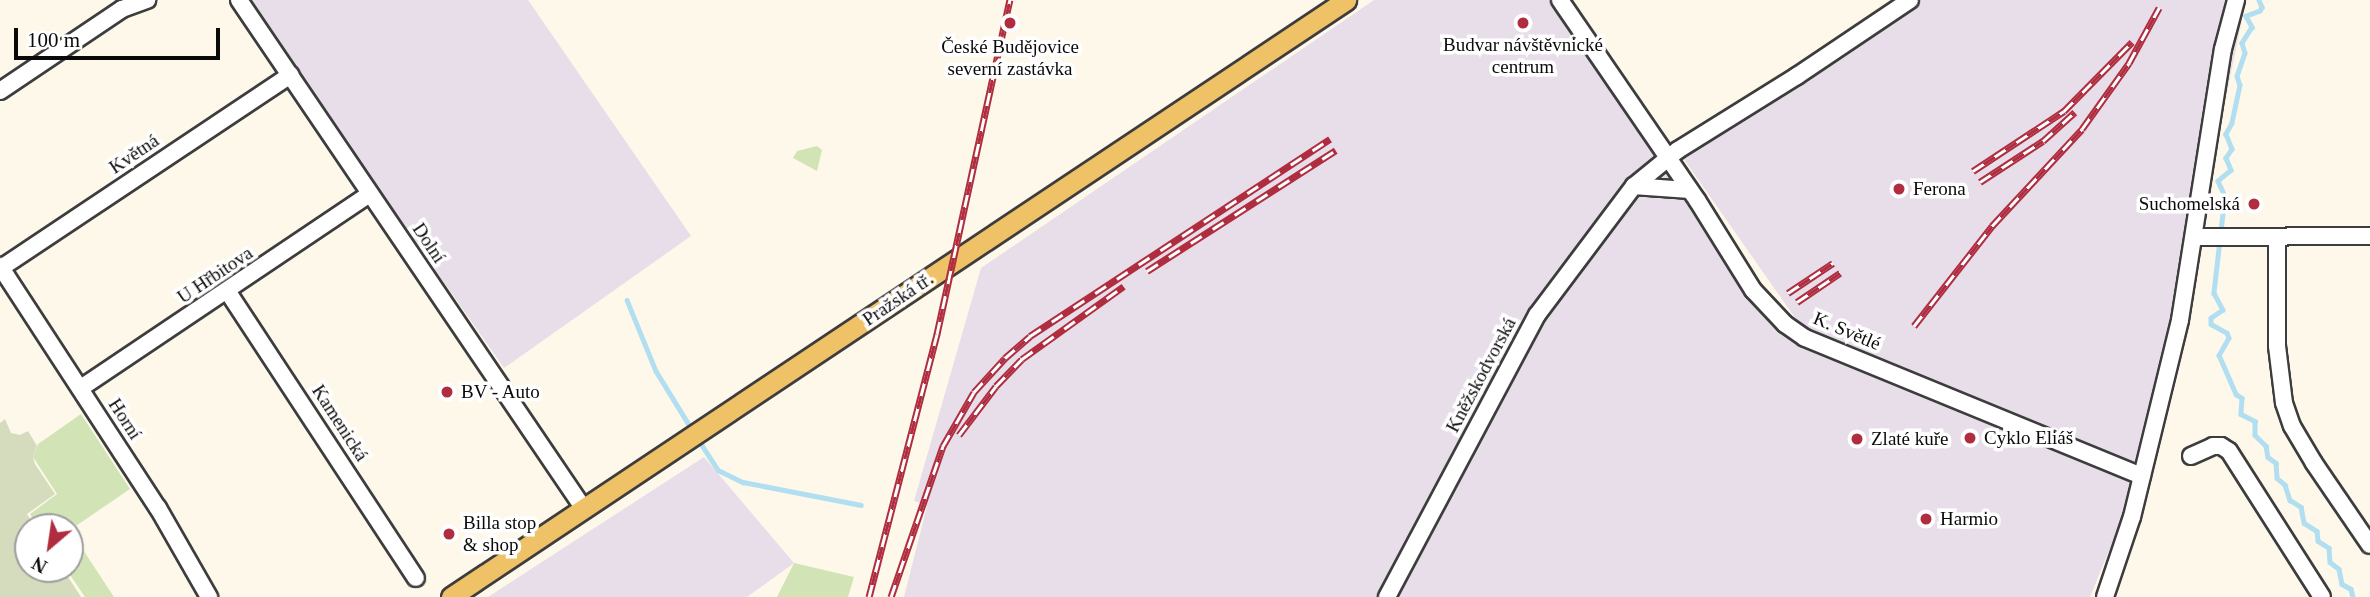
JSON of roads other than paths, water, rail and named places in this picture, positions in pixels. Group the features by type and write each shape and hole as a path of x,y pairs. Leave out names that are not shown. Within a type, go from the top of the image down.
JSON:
{"main road":[{"name":"Pražská tř.","path":"451,597 1346,0"}],"street":[{"path":"0,91 122,9 147,0"},
{"name":"Dolní","path":"239,0 584,509"},
{"name":"K. Světlé","path":"1560,0 1665,159 1689,190 1753,290 1785,324 1805,338 2142,476"},
{"name":"Kněžskodvorská","path":"1387,597 1537,315 1634,186 1665,159 1910,0"},
{"path":"2105,597 2120,558 2202,237 2223,49 2236,0"},
{"name":"Květná","path":"1,267 290,75"},
{"path":"1634,186 1689,190"},
{"name":"U Hřbitova","path":"81,388 228,292 370,194"},
{"path":"2202,237 2277,239 2370,236"},
{"path":"2277,239 2277,346 2284,403 2292,426 2370,545"},
{"name":"Horní","path":"1,267 158,508 209,597"},
{"name":"Kamenická","path":"228,292 416,578"},
{"path":"2191,456 2213,446 2221,446 2229,451 2322,597"}],"waterway":[{"path":"2259,0 2262,7 2260,11 2246,16 2252,27 2242,43 2245,53 2237,76 2240,85 2232,123 2226,134 2232,149 2226,158 2231,170 2218,181 2225,196 2214,293 2223,310 2211,318 2211,324 2227,333 2229,338 2219,355 2236,394 2242,398 2241,414 2255,421 2255,435 2266,446 2268,457 2276,463 2277,478 2285,485 2290,500 2301,507 2304,523 2317,531 2318,541 2329,548 2330,562 2339,569 2342,584 2351,589 2353,597"},
{"path":"627,300 656,371 691,428"},
{"path":"698,439 718,470 743,482 861,505"}],"railway":[{"path":"869,597 937,334 1010,0"},
{"path":"1914,326 1992,226 2082,129 2129,63 2159,8"},
{"path":"1973,171 2064,111 2132,42"},
{"path":"1980,182 2043,141 2075,112"},
{"path":"891,597 943,446 974,392 1005,358 1030,336 1330,139"},
{"path":"1147,271 1336,150"},
{"path":"1788,293 1833,263"},
{"path":"1797,302 1840,273"},
{"path":"959,435 996,386 1022,359 1124,286"}],"place":[{"name":"České Budějovice severní zastávka","path":"1010,23"},
{"name":"Budvar návštěvnické centrum","path":"1523,23"},
{"name":"Ferona","path":"1899,189"},
{"name":"Suchomelská","path":"2254,204"},
{"name":"BV - Auto","path":"447,392"},
{"name":"Cyklo Eliáš","path":"1970,438"},
{"name":"Zlaté kuře","path":"1857,439"},
{"name":"Harmio","path":"1926,519"},
{"name":"Billa stop & shop","path":"449,534"}]}
